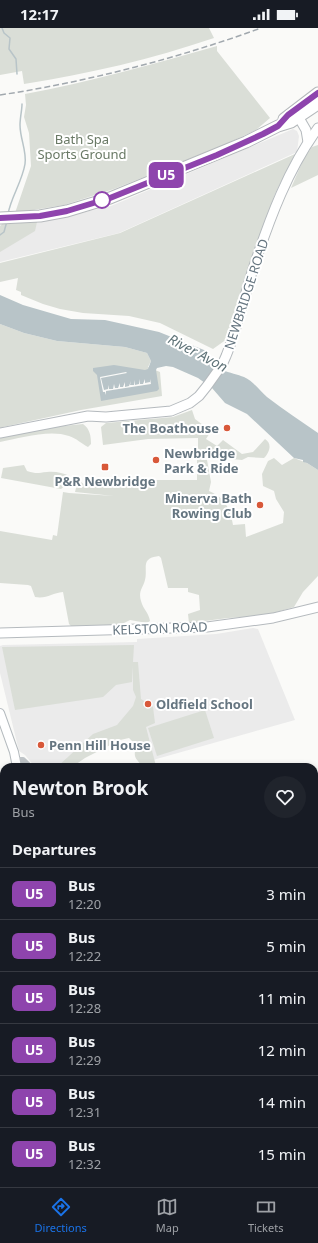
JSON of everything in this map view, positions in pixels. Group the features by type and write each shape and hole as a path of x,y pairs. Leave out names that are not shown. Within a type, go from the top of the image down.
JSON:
{"highway":[{"path":"0,218 40,216 67,211 110,198 217,155 278,126 291,122 318,93"},
{"path":"297,114 318,104"}],"main road":[{"path":"297,114 306,130 308,142"},
{"path":"306,130 318,128"},
{"name":"NEWBRIDGE ROAD","path":"0,433 88,416 106,417 171,411 190,403 199,396 222,365 226,356 254,265 285,186 300,156 318,128"},
{"name":"KELSTON ROAD","path":"0,633 207,627 273,618 318,607"}],"street":[{"path":"0,713 16,763"},
{"path":"18,763 23,760 26,763"}],"shaded area":[{"path":"293,129 297,131 299,136 297,152 119,233 0,262 0,247 29,225 111,206"},
{"name":"Oldfield School","path":"253,628 258,629 295,720 153,760 135,723 65,763 32,763 25,755 19,751 0,673 0,646 137,642 137,639 216,634"}],"green space":[{"path":"0,28 209,28 214,38 167,53 120,65 72,76 24,84 22,71 0,75"},
{"name":"Bath Spa Sports Ground","path":"217,46 217,51 270,118 256,130 224,145 114,189 64,205 15,213 31,166 29,133 24,117 26,105 25,94 145,66"},
{"path":"318,145 318,175 291,188 304,158 312,147"},
{"path":"295,154 275,194 250,262 227,339 213,349 160,323 129,316 83,313 43,304 21,295 21,292 16,290 18,278 0,282 0,263 120,233"},
{"path":"37,222 35,231 0,252 0,226 2,224"},
{"path":"0,324 24,333 57,341 125,347 147,353 151,361 148,367 160,372 162,396 81,410 3,427 0,429"},
{"path":"192,410 195,419 211,431 206,439 217,446 223,440 242,454 253,452 265,439 270,446 267,454 264,458 248,457 242,460 198,456 198,438 148,439 103,445 101,427 106,423 173,417"},
{"path":"83,424 89,430 91,444 88,447 72,437 53,433 0,442 0,437 53,427"},
{"path":"274,458 282,465 294,458 307,463 318,470 318,576 303,592 294,607 263,616 228,618 189,623 188,614 200,610 199,595 188,592 188,588 168,588 161,558 159,556 153,557 147,561 146,576 140,592 142,604 150,621 147,623 130,620 112,627 88,625 72,627 69,624 63,592 43,597 35,597 31,586 0,583 0,531 52,540 53,535 57,536 63,492 114,496 75,492 78,480 85,485 91,486 108,479 109,484 157,480 197,480 197,459 207,460 211,482 209,491 223,500 226,504 233,525 245,524 246,537 283,523 284,512 276,499 274,491 263,486 262,474 268,461"},
{"path":"24,465 27,471 33,473 59,472 70,476 69,482 61,489 1,478 3,468"},
{"path":"134,645 133,662 138,662 141,699 153,707 155,723 146,727 155,763 140,763 135,755 137,746 129,738 120,740 78,763 61,763 93,734 117,725 133,706 136,697 133,690 133,666 132,682 116,685 103,697 15,710 2,647"},
{"path":"205,710 214,738 157,756 148,728"}],"water":[{"name":"River Avon","path":"0,295 23,305 71,319 105,320 159,332 209,352 209,358 216,367 244,377 267,397 318,433 318,470 303,462 303,460 294,458 247,414 225,403 212,388 198,378 173,367 166,366 157,368 159,389 157,391 101,401 97,375 93,371 93,368 114,365 145,370 148,369 151,361 147,353 125,347 57,341 24,333 0,324"}],"pier":[{"path":"127,373 101,378 104,390 108,389 109,385 109,389 113,389 114,384 115,388 118,388 120,383 120,387 123,387 125,382 125,387 129,386 131,381 130,385 134,385 135,380 135,385 139,384 140,379 140,384 143,384 145,379 145,383 150,382 150,379 151,384 106,391 106,395 105,392 103,392 100,377"}],"waterway":[{"path":"2,28 4,33 10,38 9,49 16,59 17,74"},
{"path":"8,214 22,177 25,164 25,154 20,125 22,104"},
{"path":"0,235 4,232 7,221"}],"railway":[{"path":"0,95 33,90 132,68 198,49 261,28"}],"bus line":[{"name":"U5","path":"0,218 40,216 67,211 110,198 217,155 263,134 278,126 288,115 318,93"}],"place":[{"name":"The Boathouse","path":"227,428"},
{"name":"Newbridge Park & Ride","path":"156,460"},
{"name":"P&R Newbridge","path":"105,467"},
{"name":"Minerva Bath Rowing Club","path":"260,505"},
{"name":"Oldfield School","path":"148,704"},
{"name":"Penn Hill House","path":"41,745"}]}
